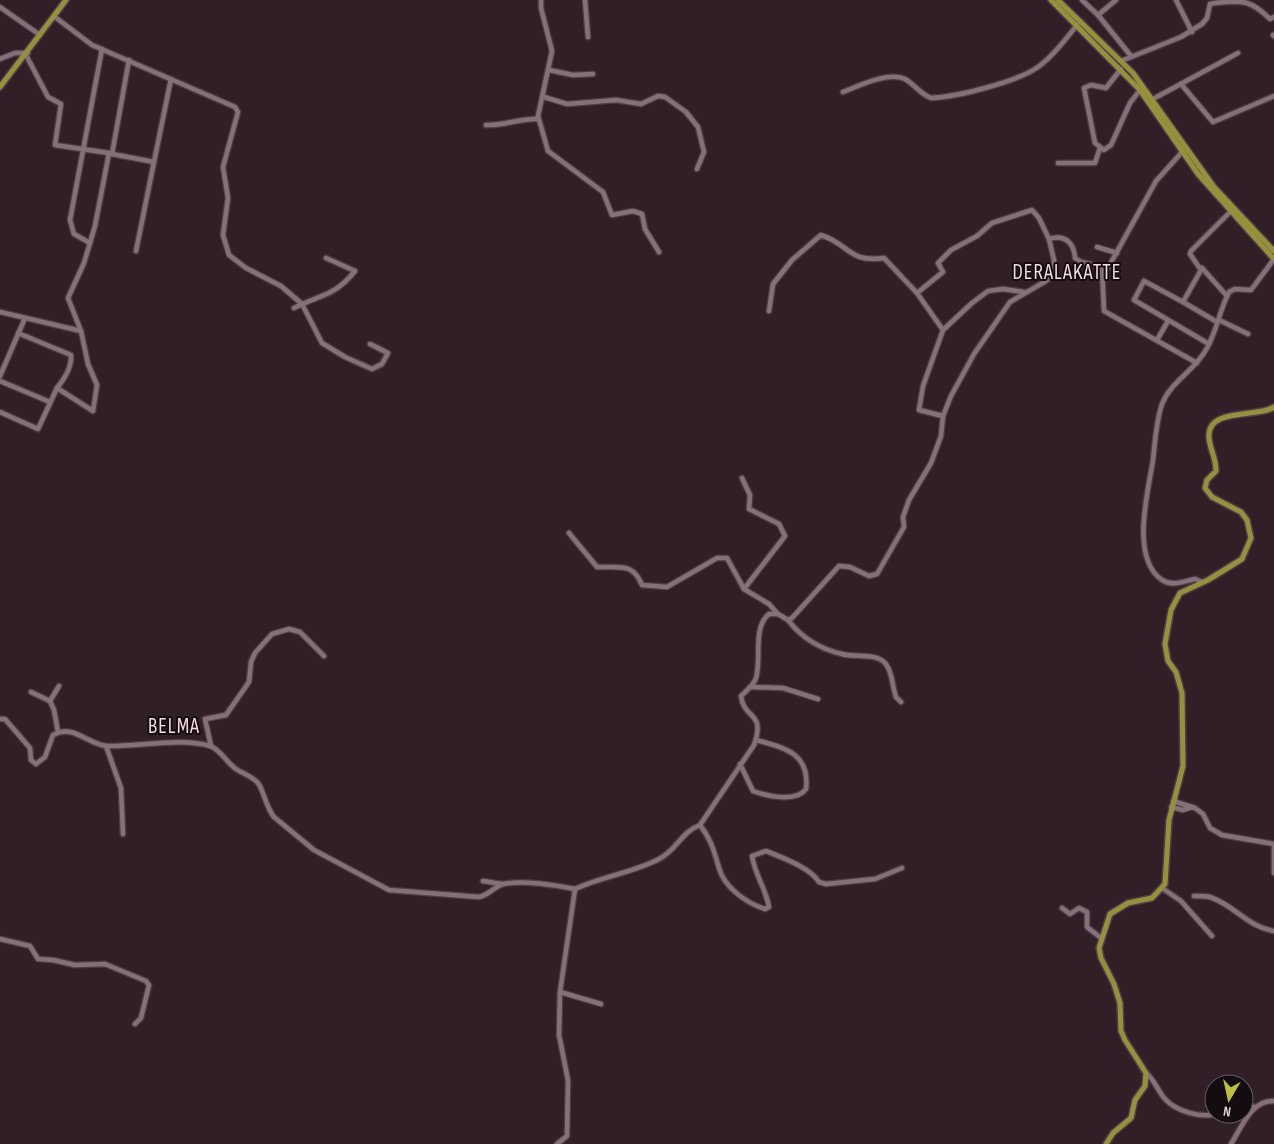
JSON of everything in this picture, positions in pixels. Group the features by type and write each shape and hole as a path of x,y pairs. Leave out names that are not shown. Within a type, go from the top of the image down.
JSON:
{"main road":[{"path":"0,87 27,54 66,0"},
{"path":"1051,0 1077,25 1121,61 1154,99 1184,150 1226,200 1274,251"},
{"path":"1058,0 1109,52 1140,90 1230,212 1274,259"},
{"path":"1106,1144 1113,1132 1131,1118 1135,1100 1145,1086 1146,1073 1121,1031 1120,1003 1114,984 1101,958 1099,948 1110,914 1128,903 1152,898 1165,884 1172,807 1183,766 1184,720 1180,680 1168,661 1165,644 1171,610 1180,593 1242,559 1251,538 1247,520 1241,512 1212,497 1205,488 1207,480 1216,470 1214,452 1208,438 1210,430 1216,422 1228,415 1260,414 1274,407"}],"street":[{"path":"486,125 498,125 526,118 538,119 544,97 552,50 541,8 541,0"},
{"path":"585,0 588,37"},
{"path":"1082,0 1098,15 1131,56"},
{"path":"1098,15 1116,0"},
{"path":"1176,0 1192,32"},
{"path":"1121,61 1192,32 1207,18 1210,4 1246,0 1256,2 1270,19 1274,17"},
{"path":"0,7 40,36"},
{"path":"54,16 92,45 235,107 238,112 224,167 228,198 223,234 229,255 246,268 281,286 302,304 322,343 345,357 372,369 382,364 388,353 370,344"},
{"path":"843,92 875,80 896,77 904,79 930,98 969,92 1023,75 1037,68 1050,57 1077,25"},
{"path":"90,243 74,234 70,220 102,49"},
{"path":"0,59 15,53 27,54 48,97 61,104 55,145 154,162"},
{"path":"1154,99 1238,53"},
{"path":"57,388 93,411 97,385 88,364 81,331 68,298 84,263 90,243 129,60"},
{"path":"1121,69 1106,88 1091,85 1084,88 1095,143 1100,148 1104,150 1111,145 1130,103 1140,90"},
{"path":"548,70 574,75 594,74"},
{"path":"136,251 171,79"},
{"path":"1181,84 1213,122 1274,96"},
{"path":"544,97 567,104 616,100 641,104 658,96 665,97 686,112 698,127 704,152 697,169"},
{"path":"538,116 548,151 603,192 612,215 633,211 642,214 645,229 659,252"},
{"path":"1058,163 1096,163 1100,148"},
{"path":"1049,239 1058,236 1065,238 1074,248 1075,258 1081,262 1108,268 1117,253 1126,231 1156,181 1184,150"},
{"path":"788,620 799,614 839,566 850,566 870,576 877,574 904,527 902,517 908,500 931,463 941,436 943,416 950,396 974,354 1010,302 1046,281 1052,275 1054,260 1049,239 1040,218 1032,210 1001,218 977,236 951,250 938,263 943,272 917,293"},
{"path":"1227,296 1190,254 1230,212"},
{"path":"769,311 773,284 792,260 821,235 841,245 859,258 867,260 884,258 917,293 943,330"},
{"path":"1097,247 1117,253"},
{"path":"294,308 333,292 344,284 355,271 326,258"},
{"path":"1202,582 1195,579 1175,585 1163,580 1150,567 1144,538 1146,498 1160,412 1168,394 1198,363 1209,344 1227,296 1234,289 1251,290 1274,259"},
{"path":"1102,267 1104,311 1198,363"},
{"path":"1183,302 1199,275 1201,267"},
{"path":"1209,344 1134,300 1144,281 1218,321 1248,334"},
{"path":"943,416 919,410 922,386 943,330 972,303 988,292 1003,289 1025,292"},
{"path":"0,312 81,331"},
{"path":"0,376 25,318"},
{"path":"1157,340 1168,321"},
{"path":"0,412 38,429 72,361 71,355 18,333"},
{"path":"0,381 50,402"},
{"path":"742,478 750,495 750,509 779,524 785,536 744,590"},
{"path":"569,533 598,567 632,569 638,573 642,584 667,587 717,558 727,558 744,590 769,604 778,614 788,620 804,638 840,654 879,659 885,663 892,678 896,697 901,702"},
{"path":"482,881 502,884 558,886 575,889 590,882 636,869 661,859 688,830 700,825 756,740 759,731 756,718 742,704 741,696 756,679 761,625 769,614 778,614"},
{"path":"210,746 205,719 226,715 249,682 251,662 266,639 283,630 300,632 324,656"},
{"path":"50,701 59,686"},
{"path":"750,688 778,688 818,699"},
{"path":"31,692 50,701 54,710 58,732"},
{"path":"0,719 5,719 30,748 31,760 36,764 45,757 51,738 58,732 80,734 106,746 184,744 210,746 218,750 223,758 236,769 258,782 274,817 314,850 389,890 479,897 486,896 502,884"},
{"path":"740,764 753,791 798,796 806,790 808,778 805,768 789,749 756,740"},
{"path":"106,746 121,788 123,834"},
{"path":"1173,801 1192,807 1203,814 1210,828 1222,835 1274,846 1274,873"},
{"path":"1172,807 1183,810 1192,807"},
{"path":"700,825 711,838 722,875 743,898 765,909 769,908 767,899 754,870 752,856 762,851 807,869 814,874 819,882 826,884 876,879 902,868"},
{"path":"1162,888 1181,901 1212,936"},
{"path":"556,1144 567,1136 568,1080 558,1035 560,992 575,889"},
{"path":"1194,896 1210,897 1251,923 1274,931"},
{"path":"1062,908 1067,914 1079,908 1085,909 1087,912 1087,927 1101,938"},
{"path":"0,939 30,946 38,959 75,965 105,964 146,981 149,985 142,1014 135,1024"},
{"path":"560,992 601,1004"},
{"path":"1146,1073 1152,1078 1165,1099 1175,1106 1204,1116"},
{"path":"1254,1107 1261,1102 1274,1100"},
{"path":"1231,1144 1243,1124"}],"district":[{"name":"DERALAKATTE","path":"1067,272"},
{"name":"BELMA","path":"174,726"}]}
